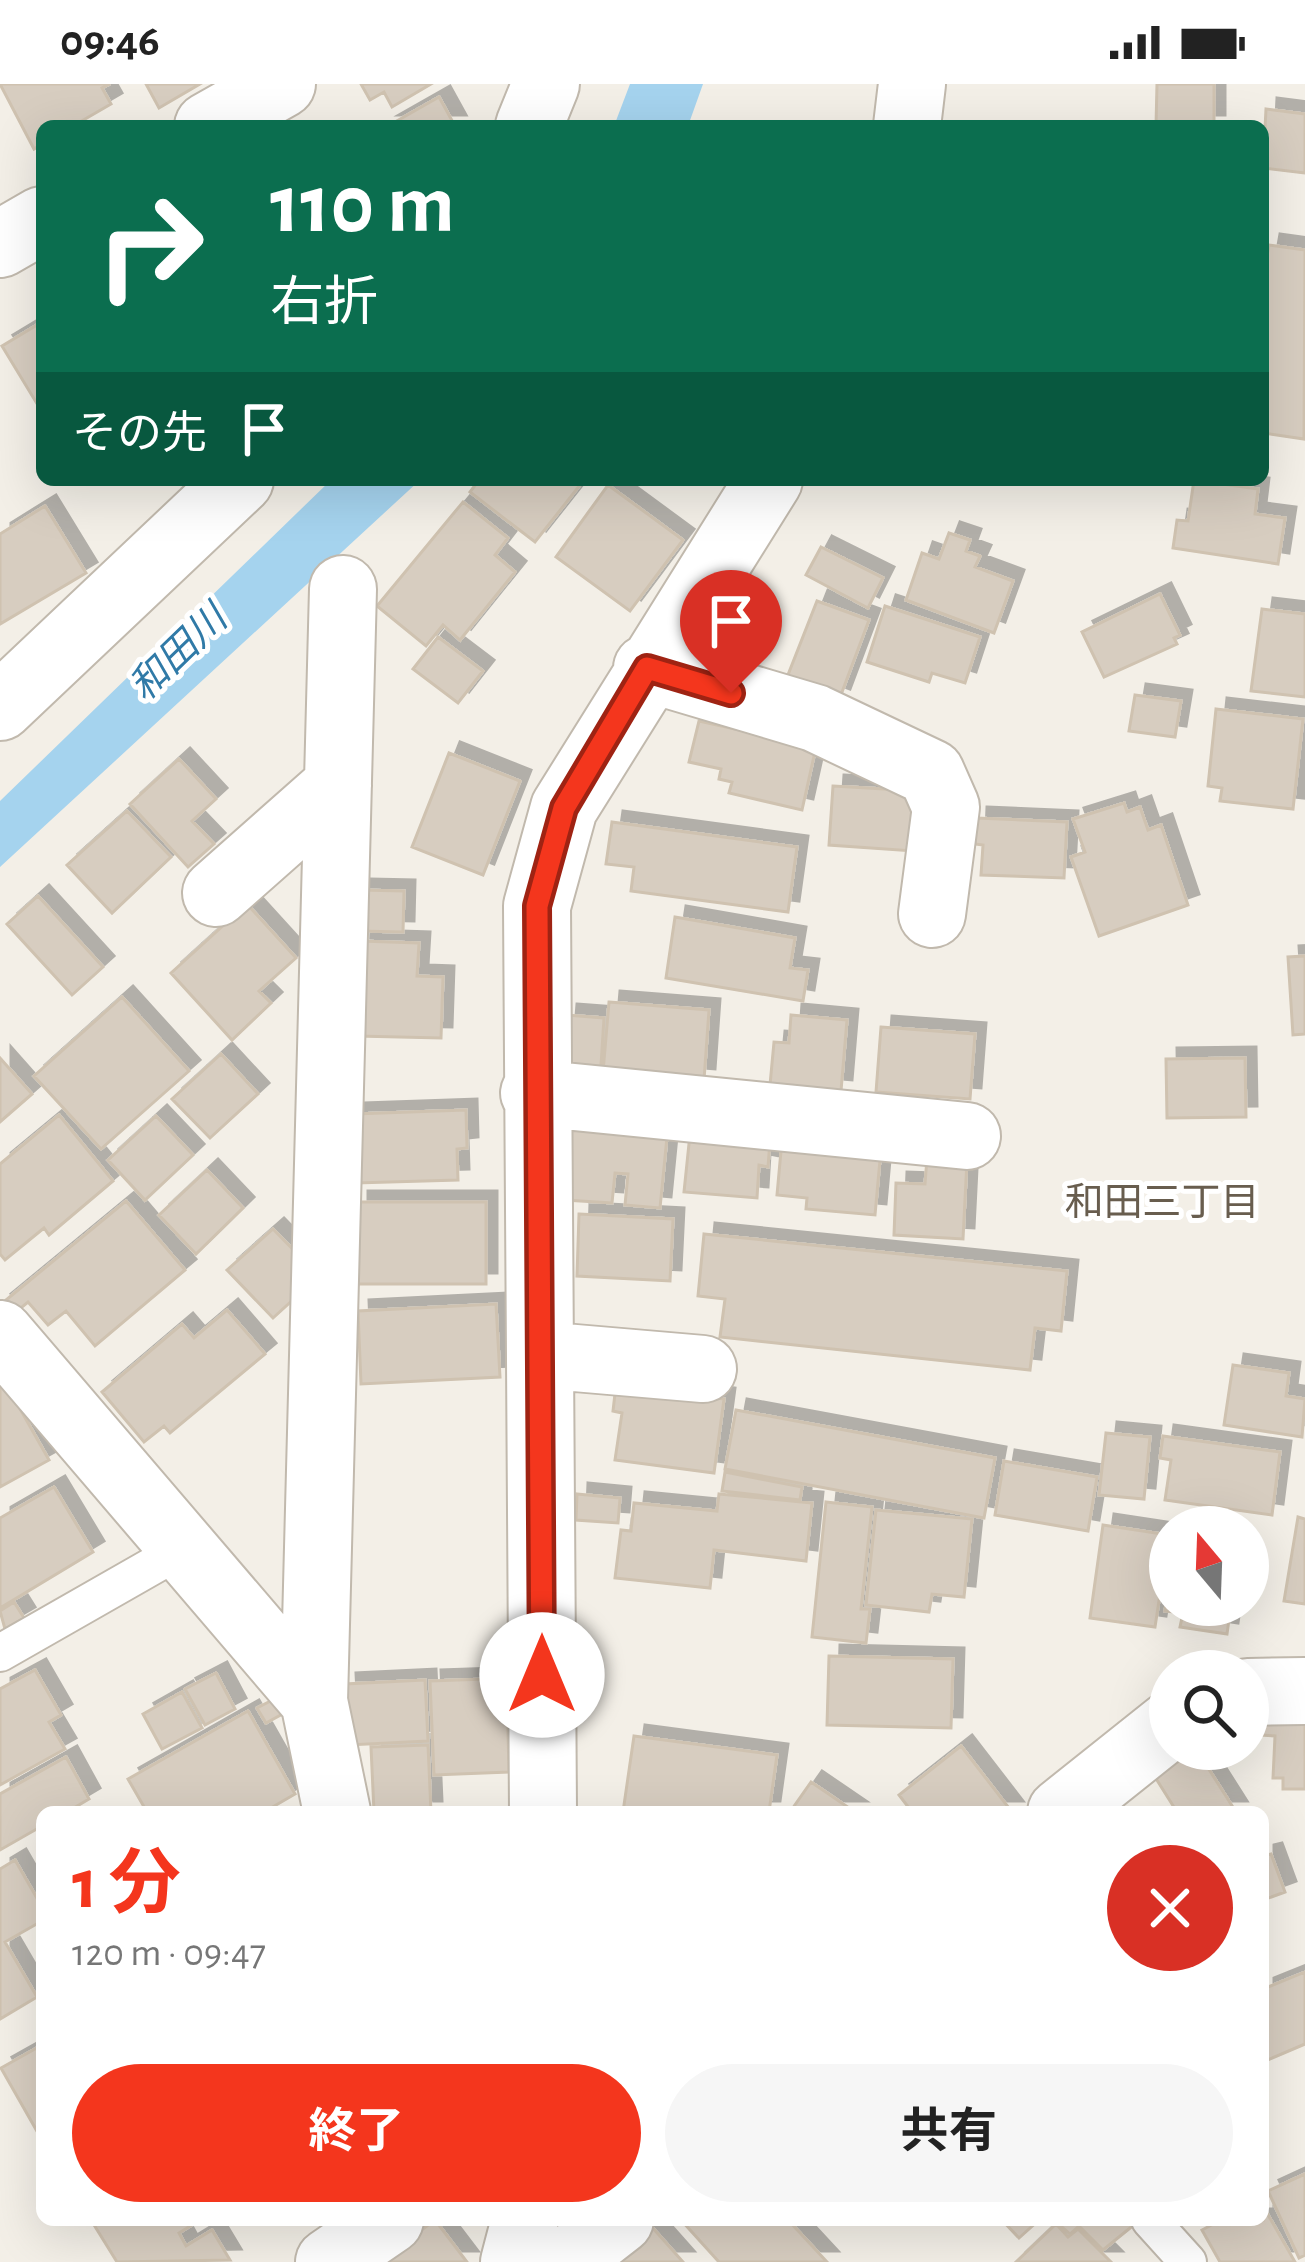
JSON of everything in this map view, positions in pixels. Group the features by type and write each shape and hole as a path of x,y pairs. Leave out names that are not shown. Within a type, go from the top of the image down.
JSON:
{"street":[{"path":"219,120 282,84"},
{"path":"295,84 317,120"},
{"path":"532,120 546,84"},
{"path":"908,120 912,84"},
{"path":"0,707 234,486"},
{"path":"543,1806 534,1093 537,906 564,808 647,668 765,486"},
{"path":"337,1806 314,1701 343,589"},
{"path":"647,668 815,718 931,773 946,807 932,914"},
{"path":"216,893 338,784"},
{"path":"534,1093 967,1136"},
{"path":"0,1334 314,1701"},
{"path":"540,1355 703,1370"},
{"path":"1269,1692 1305,1691"},
{"path":"1068,1806 1149,1742"},
{"path":"329,2262 381,2226"},
{"path":"514,2262 523,2226"},
{"path":"566,2262 612,2226"}],"lane":[{"path":"0,1653 184,1548"},
{"path":"1155,2226 1188,2262"}],"water":[{"path":"630,84 703,84 690,120 616,120"},
{"name":"和田川","path":"325,486 413,486 0,867 0,801"}],"building":[{"path":"0,84 110,84 102,88 111,104 83,120 36,120 34,149"},
{"path":"146,84 200,84 159,108"},
{"path":"361,84 431,84 392,107 384,92 370,100"},
{"path":"1157,84 1214,84 1214,120 1156,120"},
{"path":"439,97 452,120 399,120"},
{"path":"1266,109 1305,114 1305,173 1269,169"},
{"path":"1269,245 1305,250 1304,439 1269,434"},
{"path":"36,326 36,402 2,346"},
{"path":"474,486 579,486 535,542 470,492"},
{"path":"607,486 683,540 630,611 556,557"},
{"path":"1193,486 1258,489 1255,514 1285,518 1278,564 1173,548 1177,520 1188,521"},
{"path":"463,502 508,538 495,555 515,572 460,640 443,625 426,646 377,606"},
{"path":"45,506 86,573 0,624 0,534"},
{"path":"949,533 970,540 966,551 980,556 975,567 1013,581 994,633 906,600 922,553 939,559"},
{"path":"821,547 883,578 868,608 806,575"},
{"path":"1160,594 1180,635 1174,638 1177,644 1104,677 1082,632"},
{"path":"817,601 869,620 839,700 786,680"},
{"path":"885,606 980,637 965,683 932,673 929,682 867,662"},
{"path":"1262,609 1305,614 1305,697 1251,691"},
{"path":"438,637 483,671 458,703 413,669"},
{"path":"1135,695 1181,701 1175,737 1129,731"},
{"path":"1216,709 1303,719 1293,809 1220,801 1222,788 1208,786"},
{"path":"699,721 816,747 802,810 729,793 732,782 719,779 721,769 689,762"},
{"path":"449,753 520,781 483,875 412,847"},
{"path":"179,759 216,799 192,821 214,844 188,867 130,804"},
{"path":"833,786 918,791 913,851 829,845"},
{"path":"1124,803 1127,812 1140,807 1148,830 1161,825 1188,905 1099,936 1071,857 1085,852 1073,819"},
{"path":"127,811 171,857 112,913 67,865"},
{"path":"976,818 1067,822 1064,878 981,875 983,845 975,844"},
{"path":"612,822 797,847 788,912 631,891 634,867 606,864"},
{"path":"359,890 404,891 403,932 358,931"},
{"path":"38,896 103,967 72,995 7,924"},
{"path":"247,904 296,958 259,991 271,1003 232,1040 171,973"},
{"path":"675,917 795,938 790,968 808,970 803,1001 666,978"},
{"path":"360,941 419,943 417,976 443,977 441,1038 357,1036"},
{"path":"1305,956 1305,1034 1293,1035 1288,957"},
{"path":"122,997 189,1071 101,1149 34,1076"},
{"path":"609,1002 709,1010 704,1080 603,1072"},
{"path":"566,1015 604,1018 600,1081 561,1078"},
{"path":"791,1015 847,1020 841,1091 770,1085 774,1042 789,1043"},
{"path":"881,1027 975,1034 970,1099 876,1092"},
{"path":"221,1054 258,1094 210,1138 172,1099"},
{"path":"0,1058 32,1094 0,1122"},
{"path":"1245,1058 1246,1117 1167,1118 1166,1059"},
{"path":"466,1110 467,1148 457,1149 458,1180 356,1183 354,1114"},
{"path":"59,1115 113,1181 49,1235 44,1228 5,1260 0,1254 0,1164"},
{"path":"156,1116 193,1155 145,1200 108,1160"},
{"path":"567,1117 668,1127 660,1208 625,1205 628,1174 615,1173 612,1203 565,1200"},
{"path":"690,1134 770,1140 768,1167 759,1165 757,1198 684,1192"},
{"path":"782,1140 881,1149 875,1215 806,1209 807,1198 777,1195"},
{"path":"927,1158 967,1160 963,1239 894,1235 896,1183 925,1184"},
{"path":"207,1170 243,1208 196,1254 159,1215"},
{"path":"126,1201 185,1270 95,1346 66,1311 48,1325 28,1302 10,1317 0,1305"},
{"path":"357,1202 486,1202 486,1284 357,1284"},
{"path":"579,1214 673,1219 670,1281 577,1276"},
{"path":"273,1229 308,1265 309,1285 273,1318 227,1270"},
{"path":"704,1234 1067,1271 1061,1331 1035,1328 1030,1370 720,1337 725,1299 698,1296"},
{"path":"496,1304 500,1377 361,1384 358,1311"},
{"path":"227,1310 265,1354 170,1433 164,1426 144,1442 102,1392 182,1324 194,1338"},
{"path":"1233,1365 1289,1373 1286,1396 1305,1399 1302,1437 1224,1425"},
{"path":"0,1378 49,1460 0,1487"},
{"path":"616,1385 724,1399 714,1473 615,1460 622,1413 613,1411"},
{"path":"736,1410 995,1458 984,1518 725,1469"},
{"path":"1106,1433 1150,1437 1144,1499 1099,1495"},
{"path":"1163,1436 1280,1452 1272,1515 1269,1506 1165,1500 1171,1460 1160,1458"},
{"path":"1004,1461 1097,1477 1088,1531 995,1515"},
{"path":"725,1472 802,1487 800,1500 722,1491"},
{"path":"54,1487 93,1552 0,1608 0,1518"},
{"path":"577,1494 620,1498 618,1523 576,1520"},
{"path":"719,1494 812,1503 806,1561 714,1550 710,1588 615,1578 621,1530 631,1531 634,1503 717,1511"},
{"path":"826,1502 872,1507 861,1609 870,1609 866,1643 812,1637"},
{"path":"876,1510 972,1519 964,1597 932,1594 929,1612 866,1605"},
{"path":"1298,1517 1305,1519 1305,1604 1284,1601"},
{"path":"1103,1525 1149,1532 1149,1626 1155,1627 1090,1618"},
{"path":"14,1602 24,1618 5,1629 0,1611"},
{"path":"1180,1626 1228,1626 1227,1634"},
{"path":"829,1656 953,1659 951,1728 827,1725"},
{"path":"35,1670 61,1715 49,1722 65,1749 0,1785 0,1689"},
{"path":"216,1673 235,1709 205,1725 185,1689"},
{"path":"486,1679 487,1696 507,1695 509,1772 434,1775 430,1681"},
{"path":"425,1680 428,1741 348,1745 345,1684"},
{"path":"182,1692 202,1728 162,1749 143,1714"},
{"path":"282,1695 290,1710 266,1723 257,1708"},
{"path":"248,1711 295,1794 274,1806 144,1806 128,1779"},
{"path":"1269,1711 1305,1712 1305,1789 1283,1789 1283,1778 1273,1778 1275,1736 1269,1736"},
{"path":"634,1736 777,1755 770,1806 624,1806"},
{"path":"428,1745 431,1806 374,1806 371,1747"},
{"path":"961,1746 1007,1806 907,1806 899,1795"},
{"path":"66,1757 89,1799 77,1806 36,1806 36,1829 0,1850 0,1794"},
{"path":"1151,1770 1209,1770 1232,1806 1173,1806"},
{"path":"811,1782 846,1806 794,1806"},
{"path":"1269,1854 1285,1892 1269,1898"},
{"path":"15,1860 36,1897 36,1924 5,1942 36,1998 0,2019 0,1869"},
{"path":"1305,1972 1305,2044 1269,2059 1269,1987"},
{"path":"36,2048 36,2129 1,2068"},
{"path":"1305,2174 1305,2255 1299,2258 1269,2191"},
{"path":"1269,2216 1295,2262 1220,2262 1202,2230 1269,2226"},
{"path":"95,2226 190,2226 179,2233 186,2246 212,2230 230,2260 117,2262"},
{"path":"427,2226 440,2226 467,2262 378,2262"},
{"path":"651,2226 683,2262 609,2262"},
{"path":"686,2226 794,2226 827,2262 719,2262"},
{"path":"1008,2226 1032,2226 1019,2238"},
{"path":"1058,2226 1068,2237 1078,2229 1111,2262 1016,2262"},
{"path":"1079,2226 1133,2226 1103,2250"}],"district":[{"name":"和田三丁目","path":"1162,1201"}],"route":[{"path":"542,1675 534,1093 537,906 564,808 647,668 731,693"}]}
